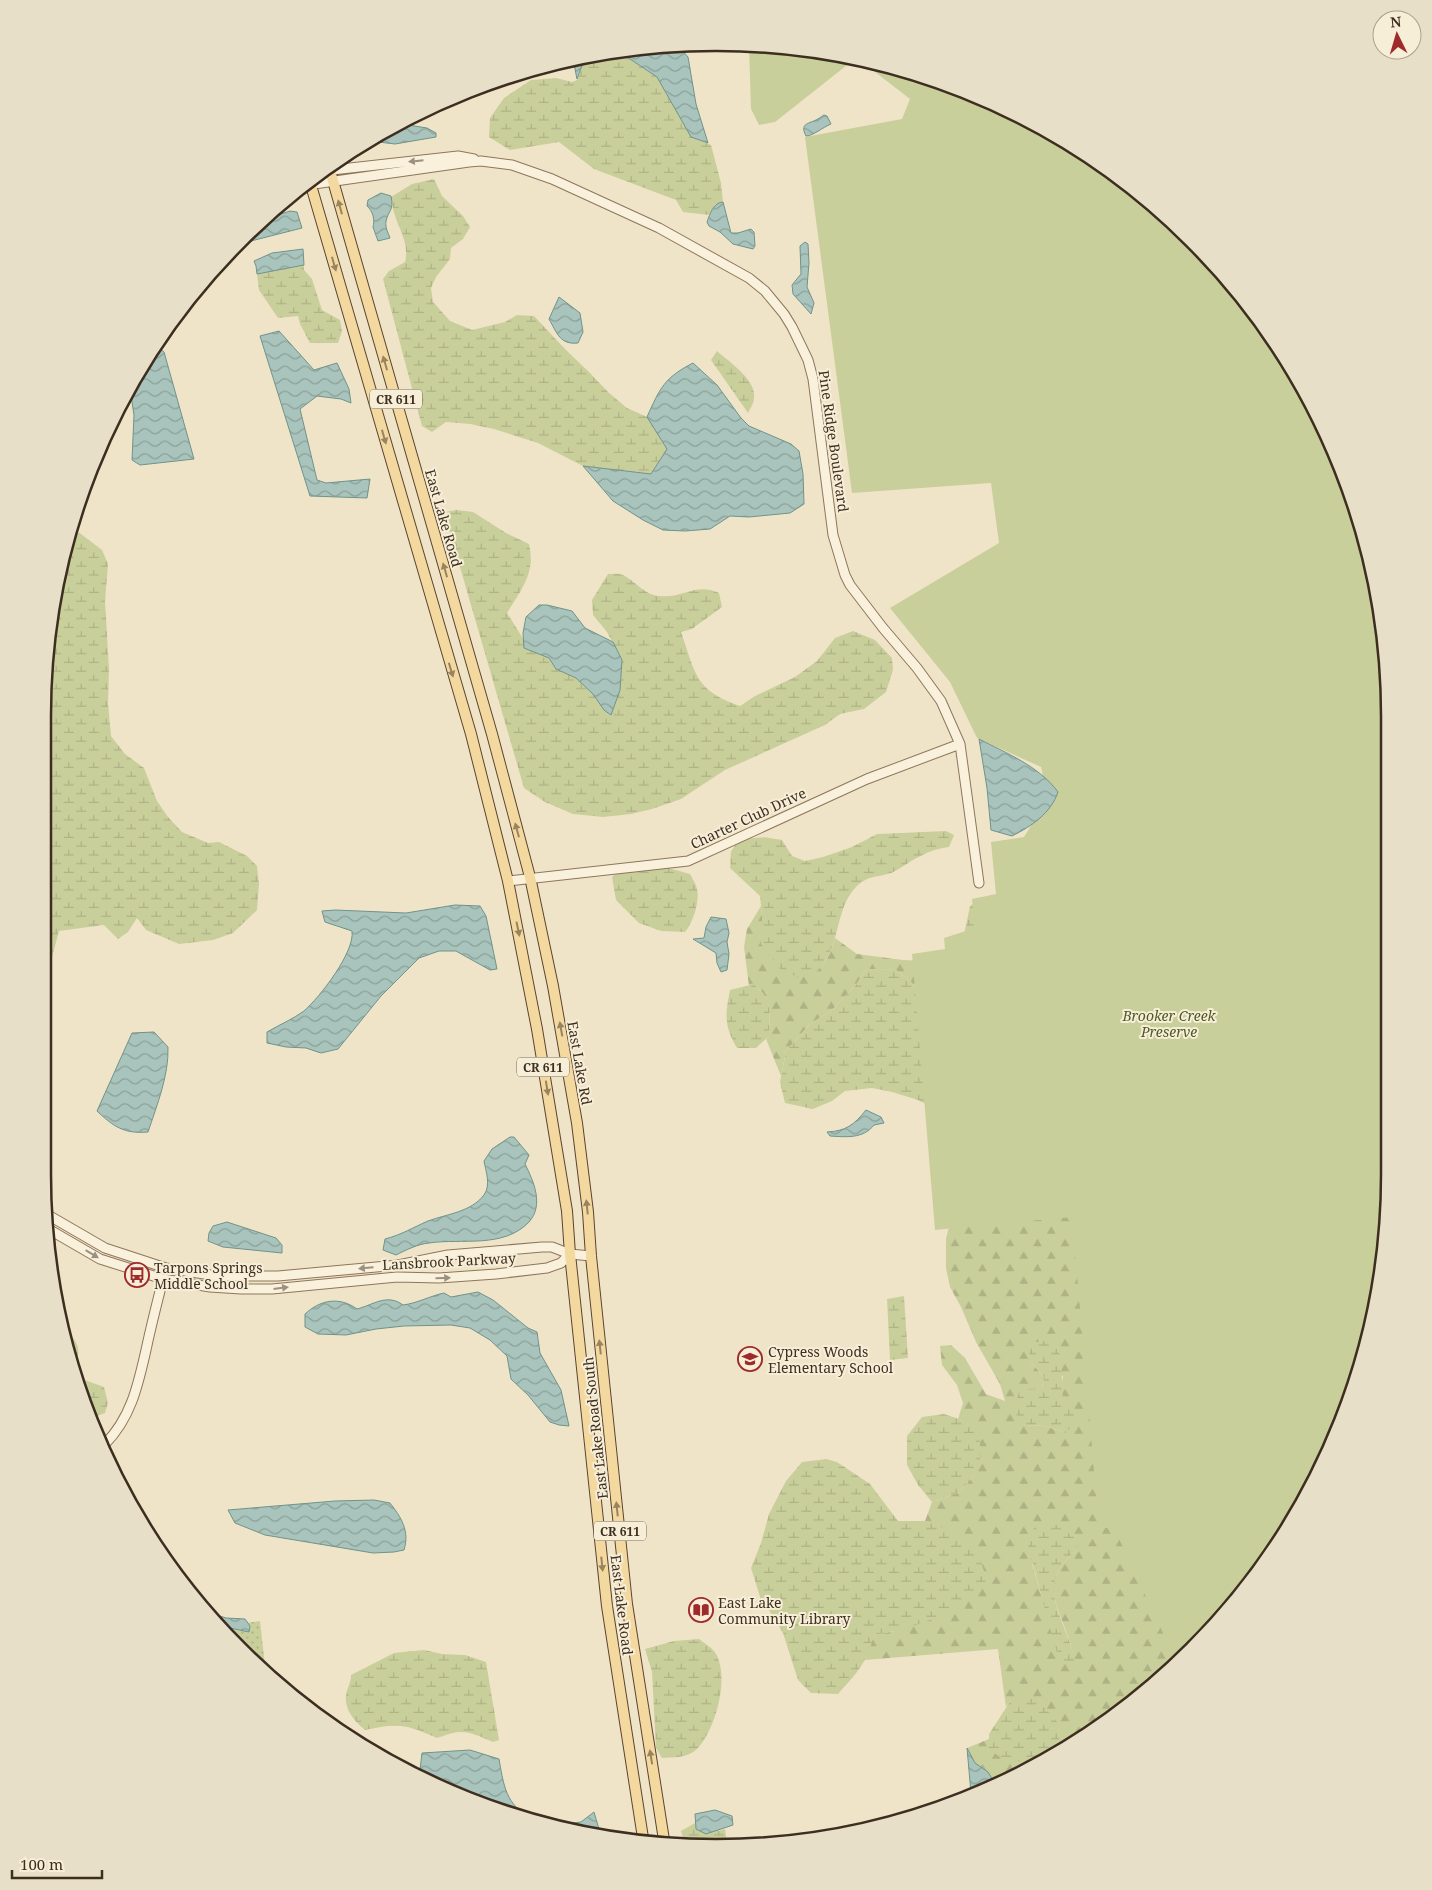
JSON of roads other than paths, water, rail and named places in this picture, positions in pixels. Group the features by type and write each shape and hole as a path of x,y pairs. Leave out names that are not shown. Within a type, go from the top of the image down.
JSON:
{"main road":[{"name":"East Lake Road","path":"330,175 492,734 530,877"},
{"name":"CR 611","path":"311,189 471,734 508,881 538,1029 567,1211 570,1254"},
{"name":"East Lake Rd","path":"530,877 553,986 577,1123 588,1212 591,1256"},
{"name":"East Lake Road","path":"570,1254 607,1606 642,1834"},
{"name":"East Lake Road South","path":"591,1256 627,1604 663,1836"}],"street":[{"name":"Pine Ridge Boulevard","path":"340,168 458,156 512,165 552,179 659,228 749,278 765,291 792,326 810,366 818,408 832,535 845,575 866,607 941,701 960,744 979,883"},
{"name":"Pine Ridge Boulevard","path":"320,183 481,161"},
{"name":"Charter Club Drive","path":"508,881 530,877 688,861 867,779 960,744"},
{"name":"Lansbrook Parkway","path":"53,1218 105,1248 166,1268 210,1275 260,1277 398,1265 448,1255 542,1247 559,1249 570,1254 561,1263 547,1268 458,1277 397,1277 257,1289 210,1287 163,1279 100,1259 54,1233"},
{"path":"570,1254 591,1256"},
{"path":"108,1441 123,1421 130,1408 142,1371 163,1279"}],"water":[{"path":"684,52 688,57 696,104 708,143 691,137 657,77 627,57"},
{"path":"582,65 577,79 575,67"},
{"path":"824,115 827,116 831,124 812,135 806,136 804,132 805,125"},
{"path":"412,126 427,128 436,133 436,137 395,144 380,142"},
{"path":"381,193 391,196 392,207 386,223 390,238 378,241 373,227 373,216 367,206 368,200"},
{"path":"723,202 731,233 751,229 754,232 755,246 753,249 733,244 720,232 709,226 707,222 712,209 717,204"},
{"path":"290,211 297,212 302,228 251,241 278,216"},
{"path":"805,242 808,244 809,263 807,287 814,303 811,314 793,294 792,285 801,274 800,246"},
{"path":"303,249 304,265 257,274 254,261 272,253"},
{"path":"559,297 580,313 583,332 578,343 563,340 549,319"},
{"path":"279,331 314,370 337,363 349,389 351,403 341,399 317,396 300,409 317,480 326,483 370,479 367,498 310,496 260,336"},
{"path":"161,350 164,352 194,459 140,465 132,460 134,415 132,400"},
{"path":"693,363 717,385 749,426 791,444 799,451 803,474 804,504 790,513 749,517 730,516 710,529 663,530 613,501 583,466 651,474 667,449 647,417 660,391 669,379"},
{"path":"539,605 572,611 585,628 613,642 622,660 620,690 611,715 604,710 593,694 576,678 556,669 549,658 524,648 523,633 526,617"},
{"path":"979,739 1032,767 1058,792 1046,813 1027,828 1012,836 991,830 987,788"},
{"path":"455,905 480,906 486,916 497,969 490,970 456,951 439,951 419,958 381,996 338,1049 321,1053 306,1048 286,1047 267,1043 267,1032 304,1011 319,996 335,974 348,950 352,931 325,922 322,911 406,913"},
{"path":"711,917 726,919 729,933 727,942 729,954 727,970 721,972 717,963 716,953 693,939 704,938 706,927"},
{"path":"154,1032 168,1047 167,1068 148,1132 132,1132 114,1125 97,1111 132,1033"},
{"path":"866,1110 881,1117 884,1123 874,1125 865,1133 854,1136 830,1136 827,1132 845,1129 858,1120"},
{"path":"510,1137 514,1137 529,1155 525,1164 532,1178 537,1201 534,1215 529,1222 507,1236 495,1239 425,1244 396,1255 383,1250 385,1239 428,1221 466,1209 479,1201 487,1187 484,1161 492,1149"},
{"path":"227,1222 276,1238 282,1245 282,1253 223,1247 208,1241 209,1233 213,1226"},
{"path":"478,1292 493,1300 528,1328 537,1332 540,1353 561,1390 569,1426 550,1422 528,1395 511,1379 507,1356 490,1340 470,1328 451,1325 404,1326 346,1335 318,1334 305,1327 305,1314 317,1305 330,1301 343,1302 357,1309 386,1300 403,1305 444,1293 451,1297"},
{"path":"374,1500 390,1503 398,1514 405,1530 406,1543 404,1550 373,1553 265,1535 235,1523 228,1510 335,1501"},
{"path":"220,1616 245,1619 250,1626 249,1632 231,1628"},
{"path":"967,1748 975,1763 988,1772 992,1778 971,1788"},
{"path":"470,1750 499,1759 506,1790 517,1808 462,1788 420,1769 422,1753"},
{"path":"715,1810 732,1816 733,1825 706,1834 696,1829 695,1814"},
{"path":"594,1812 599,1828 573,1823 581,1822"}],"place":[{"name":"Tarpons Springs Middle School","path":"137,1275"},
{"name":"Cypress Woods Elementary School","path":"750,1359"},
{"name":"East Lake Community Library","path":"701,1610"}],"park label":[{"name":"Brooker Creek Preserve","path":"1169,1024"}]}
